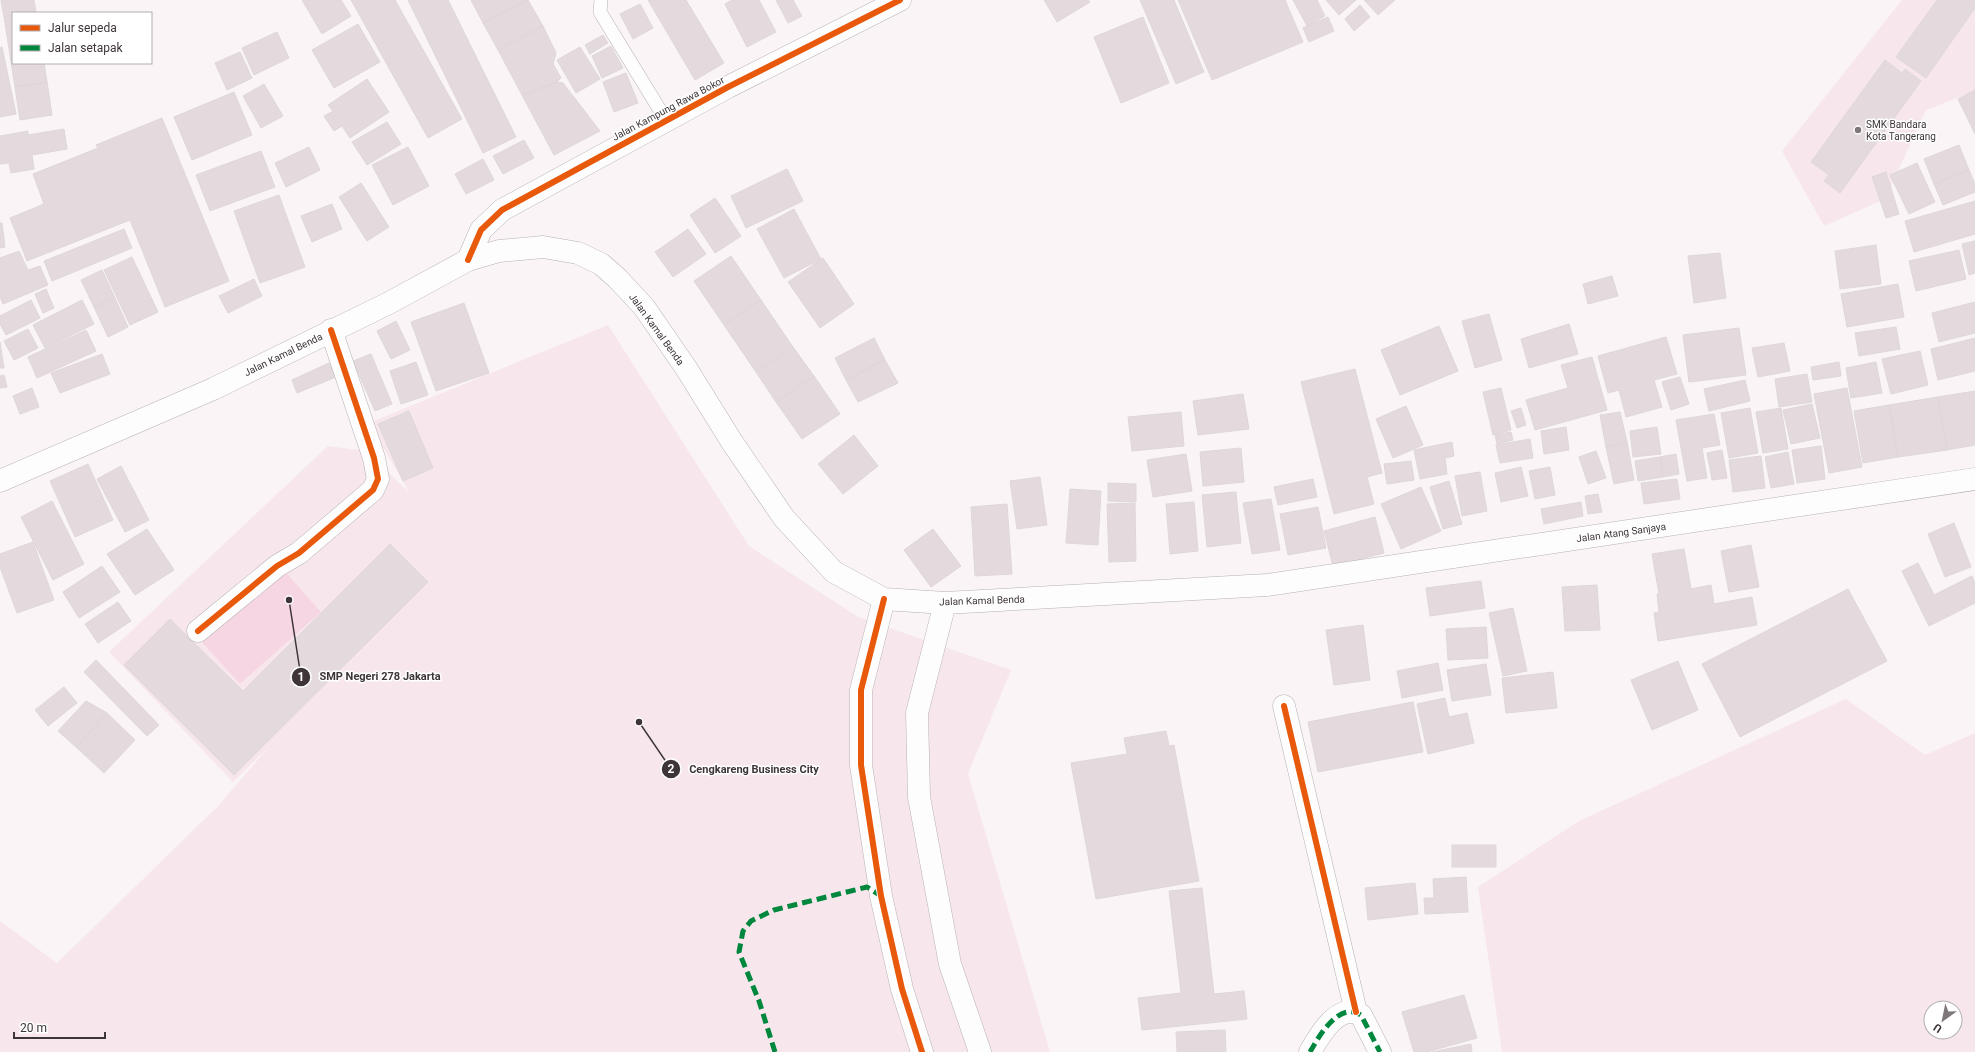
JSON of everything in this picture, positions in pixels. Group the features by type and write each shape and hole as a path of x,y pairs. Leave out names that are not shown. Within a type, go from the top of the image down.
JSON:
{"street":[{"name":"Jalan Kampung Rawa Bokor","path":"468,260 481,230 502,210 663,115 900,0"},
{"name":"Jalan Kamal Benda","path":"0,481 206,392 389,303 468,260 499,250 543,247 578,253 601,264 617,278 644,307 686,368 732,442 784,518 834,572 884,599 945,603 1267,585"},
{"path":"198,631 277,566 299,553 373,490 378,479 374,458 331,330"},
{"name":"Jalan Atang Sanjaya","path":"1267,585 1975,479"},
{"path":"884,599 861,690 861,765 881,896 902,989 922,1052"},
{"path":"945,603 917,713 919,797 950,964 980,1052"},
{"path":"1284,706 1356,1012"},
{"path":"1310,1052 1317,1038 1344,1012 1356,1012 1361,1015 1380,1052"}],"lane":[{"path":"601,0 600,12 663,115"}],"shaded area":[{"name":"SMK Bandara Kota Tangerang","path":"1902,0 1975,0 1975,91 1926,110 1885,199 1824,226 1782,151"},
{"path":"608,325 749,546 858,617 1011,670 968,774 1050,1052 0,1052 0,921 57,963 219,805 267,749 233,782 109,652 328,446 366,451 409,492 369,423"},
{"path":"281,567 321,612 240,684 200,640"},
{"path":"1846,699 1925,755 1975,733 1975,1052 1502,1052 1478,887 1579,821"}],"building":[{"path":"1,0 34,0 36,12 12,12 12,15 4,17"},
{"path":"302,0 341,0 351,16 322,34"},
{"path":"351,0 395,0 462,119 428,138"},
{"path":"408,0 448,0 516,137 483,153"},
{"path":"471,0 528,0 483,23"},
{"path":"528,0 543,26 498,50 483,23"},
{"path":"648,0 686,0 724,63 695,80"},
{"path":"732,0 759,0 776,32 747,47 725,4"},
{"path":"776,0 793,0 802,16 788,23"},
{"path":"1044,0 1088,0 1090,2 1057,22"},
{"path":"1140,0 1174,0 1204,72 1176,84"},
{"path":"1178,0 1285,0 1303,42 1212,80"},
{"path":"1293,0 1317,0 1325,16 1307,26"},
{"path":"1326,0 1356,0 1339,15"},
{"path":"1364,0 1395,0 1378,15"},
{"path":"1937,0 1975,0 1975,8 1926,78 1896,57"},
{"path":"640,4 653,28 633,39 620,14"},
{"path":"1360,5 1370,17 1354,31 1345,19"},
{"path":"12,15 12,64 44,64 47,82 15,87 4,17"},
{"path":"1143,17 1169,83 1121,103 1094,37"},
{"path":"1328,17 1334,31 1309,42 1303,28"},
{"path":"358,24 380,62 334,88 312,50"},
{"path":"543,26 556,53 553,64 561,78 557,82 522,95 498,50"},
{"path":"277,32 289,58 254,75 242,48"},
{"path":"603,35 608,43 590,54 585,45"},
{"path":"611,46 623,68 602,78 592,56"},
{"path":"2,47 16,114 0,117 0,48"},
{"path":"580,47 600,79 576,93 557,60"},
{"path":"240,52 252,78 227,90 215,63"},
{"path":"1885,60 1902,73 1905,69 1921,81 1840,193 1824,181 1829,175 1811,162"},
{"path":"626,73 638,103 614,112 603,82"},
{"path":"367,79 389,112 350,138 342,126 334,131 324,116 333,111 328,105"},
{"path":"47,82 52,115 20,120 15,87"},
{"path":"557,82 563,83 600,131 554,155 522,95"},
{"path":"264,84 283,116 261,128 243,96"},
{"path":"1975,90 1975,134 1958,99"},
{"path":"234,92 252,135 192,160 174,117"},
{"path":"162,118 229,281 165,307 130,220 27,261 10,218 44,204 33,174 98,148 96,145"},
{"path":"387,122 401,144 367,165 352,142"},
{"path":"64,129 67,149 32,155 34,169 11,173 9,163 0,164 0,136 28,131 28,135"},
{"path":"524,140 534,158 503,174 493,156"},
{"path":"1959,145 1969,170 1934,184 1924,159"},
{"path":"309,147 320,170 286,187 275,163"},
{"path":"408,147 429,186 393,205 372,165"},
{"path":"261,151 275,187 210,211 196,175"},
{"path":"483,159 494,180 466,194 455,174"},
{"path":"1917,163 1935,202 1909,214 1890,175"},
{"path":"787,169 803,201 746,228 731,196"},
{"path":"1969,170 1975,184 1975,192 1943,205 1934,184"},
{"path":"1886,172 1899,214 1886,218 1872,177"},
{"path":"361,183 389,227 367,241 339,197"},
{"path":"279,195 305,267 260,283 234,211"},
{"path":"715,198 741,236 715,253 690,215"},
{"path":"1975,201 1975,234 1914,252 1905,221"},
{"path":"332,204 342,229 312,242 301,216"},
{"path":"794,209 821,259 784,278 757,229"},
{"path":"0,223 2,223 5,247 0,248"},
{"path":"124,229 132,248 52,281 44,261"},
{"path":"688,229 706,254 673,277 655,252"},
{"path":"1975,241 1975,273 1969,275 1962,244"},
{"path":"1876,245 1881,284 1840,289 1835,251"},
{"path":"1959,250 1966,279 1916,291 1909,261"},
{"path":"19,251 28,270 40,266 48,285 3,304 0,297 0,258"},
{"path":"1720,253 1726,298 1694,303 1688,256"},
{"path":"731,256 761,300 724,325 694,281"},
{"path":"132,257 158,312 130,325 104,270"},
{"path":"823,258 854,304 820,328 788,282"},
{"path":"102,270 115,298 94,307 81,280"},
{"path":"1612,276 1618,296 1588,304 1583,284"},
{"path":"254,279 262,296 228,313 219,296"},
{"path":"1898,284 1904,317 1847,327 1841,294"},
{"path":"46,289 54,308 43,313 35,294"},
{"path":"115,298 128,327 108,337 94,307"},
{"path":"31,300 40,318 6,335 0,324 0,316"},
{"path":"82,300 94,324 45,348 33,325"},
{"path":"761,300 793,347 756,372 724,325"},
{"path":"1975,302 1975,333 1939,342 1932,313"},
{"path":"464,303 489,373 436,391 411,322"},
{"path":"1489,314 1502,360 1475,368 1462,321"},
{"path":"396,321 410,350 391,359 377,331"},
{"path":"1569,324 1578,354 1529,368 1521,339"},
{"path":"1439,326 1458,371 1400,395 1381,350"},
{"path":"1896,327 1900,349 1859,356 1855,333"},
{"path":"1739,328 1746,375 1689,382 1683,335"},
{"path":"28,329 38,348 14,360 4,341"},
{"path":"86,330 96,351 37,378 28,357"},
{"path":"1666,337 1677,374 1654,380 1662,407 1626,417 1619,390 1608,393 1598,356"},
{"path":"874,338 885,360 846,380 835,358"},
{"path":"1975,338 1975,371 1938,380 1931,349"},
{"path":"0,342 4,368 0,368"},
{"path":"1784,343 1790,371 1758,377 1752,348"},
{"path":"793,347 814,376 776,402 756,372"},
{"path":"1920,351 1928,385 1891,394 1882,359"},
{"path":"102,354 110,374 60,393 51,373"},
{"path":"371,354 392,404 375,411 353,361"},
{"path":"1592,357 1607,410 1535,430 1526,400 1568,388 1561,365"},
{"path":"885,360 898,383 858,402 846,380"},
{"path":"416,362 428,395 401,404 390,371"},
{"path":"1839,362 1841,376 1813,380 1811,367"},
{"path":"1876,362 1882,393 1851,398 1846,368"},
{"path":"329,363 336,377 297,393 292,380"},
{"path":"1355,369 1382,473 1367,477 1374,504 1334,514 1301,382"},
{"path":"1807,374 1812,402 1779,407 1775,379"},
{"path":"4,375 7,387 0,388 0,376"},
{"path":"814,376 840,414 802,439 776,402"},
{"path":"1680,377 1689,404 1671,410 1662,382"},
{"path":"1745,380 1750,401 1709,411 1704,389"},
{"path":"32,388 39,407 20,414 13,396"},
{"path":"1501,388 1511,430 1493,435 1483,392"},
{"path":"1847,388 1862,467 1829,473 1814,394"},
{"path":"1975,391 1975,445 1947,450 1938,397"},
{"path":"1243,394 1249,429 1198,435 1193,401"},
{"path":"1938,397 1947,450 1898,457 1889,405"},
{"path":"1812,404 1820,438 1791,444 1783,410"},
{"path":"1889,405 1898,457 1863,463 1854,411"},
{"path":"1406,406 1423,445 1393,458 1376,419"},
{"path":"1521,408 1526,425 1517,428 1511,411"},
{"path":"1750,408 1758,453 1729,458 1721,413"},
{"path":"1781,408 1788,449 1763,453 1756,412"},
{"path":"409,411 433,468 403,481 378,424"},
{"path":"1181,412 1184,446 1132,451 1128,417"},
{"path":"1620,412 1627,442 1606,447 1600,415"},
{"path":"1714,414 1720,445 1702,448 1707,478 1687,481 1676,420"},
{"path":"1566,427 1569,450 1544,454 1541,431"},
{"path":"1657,427 1661,454 1633,457 1630,431"},
{"path":"1511,432 1513,440 1497,444 1495,435"},
{"path":"854,435 878,466 843,494 818,464"},
{"path":"1530,439 1533,458 1500,463 1496,445"},
{"path":"1452,442 1454,456 1445,458 1447,474 1420,479 1414,450"},
{"path":"1627,442 1634,480 1614,484 1606,447"},
{"path":"1821,446 1825,479 1797,483 1792,450"},
{"path":"1241,448 1244,482 1203,486 1200,452"},
{"path":"1722,450 1727,478 1712,480 1707,453"},
{"path":"1596,451 1606,478 1588,484 1579,457"},
{"path":"1788,452 1794,484 1771,488 1765,457"},
{"path":"1186,454 1192,491 1153,497 1147,460"},
{"path":"1676,454 1679,474 1663,477 1660,457"},
{"path":"1761,456 1765,488 1733,492 1729,460"},
{"path":"1660,457 1663,477 1638,481 1635,461"},
{"path":"1411,461 1414,480 1387,484 1384,464"},
{"path":"88,464 113,520 75,537 50,481"},
{"path":"121,466 149,520 125,532 97,479"},
{"path":"1521,467 1528,496 1501,502 1495,473"},
{"path":"1550,467 1555,495 1535,499 1529,471"},
{"path":"1480,472 1487,511 1462,516 1455,476"},
{"path":"1040,477 1047,525 1017,529 1010,481"},
{"path":"1313,479 1317,497 1278,505 1274,487"},
{"path":"1677,479 1680,499 1644,504 1641,483"},
{"path":"1449,481 1462,524 1443,529 1430,487"},
{"path":"1108,483 1136,484 1136,502 1108,501"},
{"path":"1421,487 1441,531 1401,549 1381,504"},
{"path":"1070,489 1101,491 1098,545 1066,543"},
{"path":"1236,492 1241,543 1207,547 1202,495"},
{"path":"1598,494 1602,512 1588,514 1585,496"},
{"path":"1271,499 1280,550 1252,554 1243,503"},
{"path":"52,501 84,564 53,580 21,517"},
{"path":"1194,502 1198,551 1170,554 1166,504"},
{"path":"1581,502 1583,516 1544,524 1541,509"},
{"path":"1135,503 1136,561 1109,562 1107,504"},
{"path":"1007,504 1012,574 975,576 971,507"},
{"path":"1318,507 1326,548 1288,555 1280,514"},
{"path":"1375,517 1384,553 1333,566 1324,531"},
{"path":"1954,523 1971,567 1945,577 1928,534"},
{"path":"147,529 174,570 135,595 107,554"},
{"path":"933,529 961,566 931,587 904,550"},
{"path":"33,542 54,600 17,613 0,567 0,554"},
{"path":"390,544 428,582 234,775 124,665 170,619 243,691"},
{"path":"1751,545 1759,587 1729,592 1721,551"},
{"path":"1684,549 1691,589 1711,585 1714,604 1752,597 1757,625 1658,641 1654,613 1659,612 1657,594 1659,594 1652,554"},
{"path":"1918,563 1934,595 1972,576 1975,583 1975,603 1929,626 1902,571"},
{"path":"102,566 120,592 79,618 63,592"},
{"path":"1481,581 1485,608 1430,616 1426,588"},
{"path":"1597,585 1600,630 1565,631 1562,587"},
{"path":"1848,589 1887,661 1740,737 1702,664"},
{"path":"118,602 131,621 98,643 85,624"},
{"path":"1513,608 1527,671 1503,676 1489,613"},
{"path":"1363,625 1370,680 1334,685 1326,630"},
{"path":"1486,627 1488,658 1448,660 1446,629"},
{"path":"96,660 159,725 147,736 84,672"},
{"path":"1678,661 1698,710 1652,730 1631,680"},
{"path":"1438,663 1443,690 1402,698 1397,671"},
{"path":"1486,664 1491,695 1452,701 1447,670"},
{"path":"1553,672 1557,708 1506,713 1502,678"},
{"path":"64,687 77,703 48,726 35,710"},
{"path":"1445,698 1449,717 1467,713 1474,743 1428,754 1417,704"},
{"path":"86,701 107,713 76,747 58,731"},
{"path":"1413,702 1423,752 1318,772 1308,722"},
{"path":"107,713 135,740 104,773 76,747"},
{"path":"1166,731 1169,746 1174,745 1199,881 1096,899 1071,763 1127,754 1124,738"},
{"path":"1452,845 1496,845 1496,867 1452,867"},
{"path":"1466,877 1468,912 1425,914 1424,898 1434,898 1433,879"},
{"path":"1415,883 1418,914 1368,920 1365,888"},
{"path":"1202,888 1214,994 1244,991 1247,1019 1142,1030 1138,998 1181,993 1169,891"},
{"path":"1464,995 1477,1038 1427,1052 1414,1052 1402,1012"},
{"path":"1225,1030 1226,1052 1177,1052 1176,1032"},
{"path":"1471,1044 1472,1052 1432,1052"}],"marked path":[{"path":"775,1052 759,1001 739,952 743,931 751,921 774,910 867,887 881,896"},
{"path":"1310,1052 1331,1022 1338,1016 1353,1012 1361,1015 1380,1052"}],"cycle path":[{"path":"468,260 481,230 502,210 728,87 900,0"},
{"path":"198,631 277,566 299,553 373,490 378,479 374,458 331,330"},
{"path":"884,599 861,690 861,765 881,896 902,989 922,1052"},
{"path":"1284,706 1356,1012"}],"place":[{"name":"SMK Bandara Kota Tangerang","path":"1858,130"},
{"name":"SMP Negeri 278 Jakarta","path":"289,600"},
{"name":"Cengkareng Business City","path":"639,722"}]}
